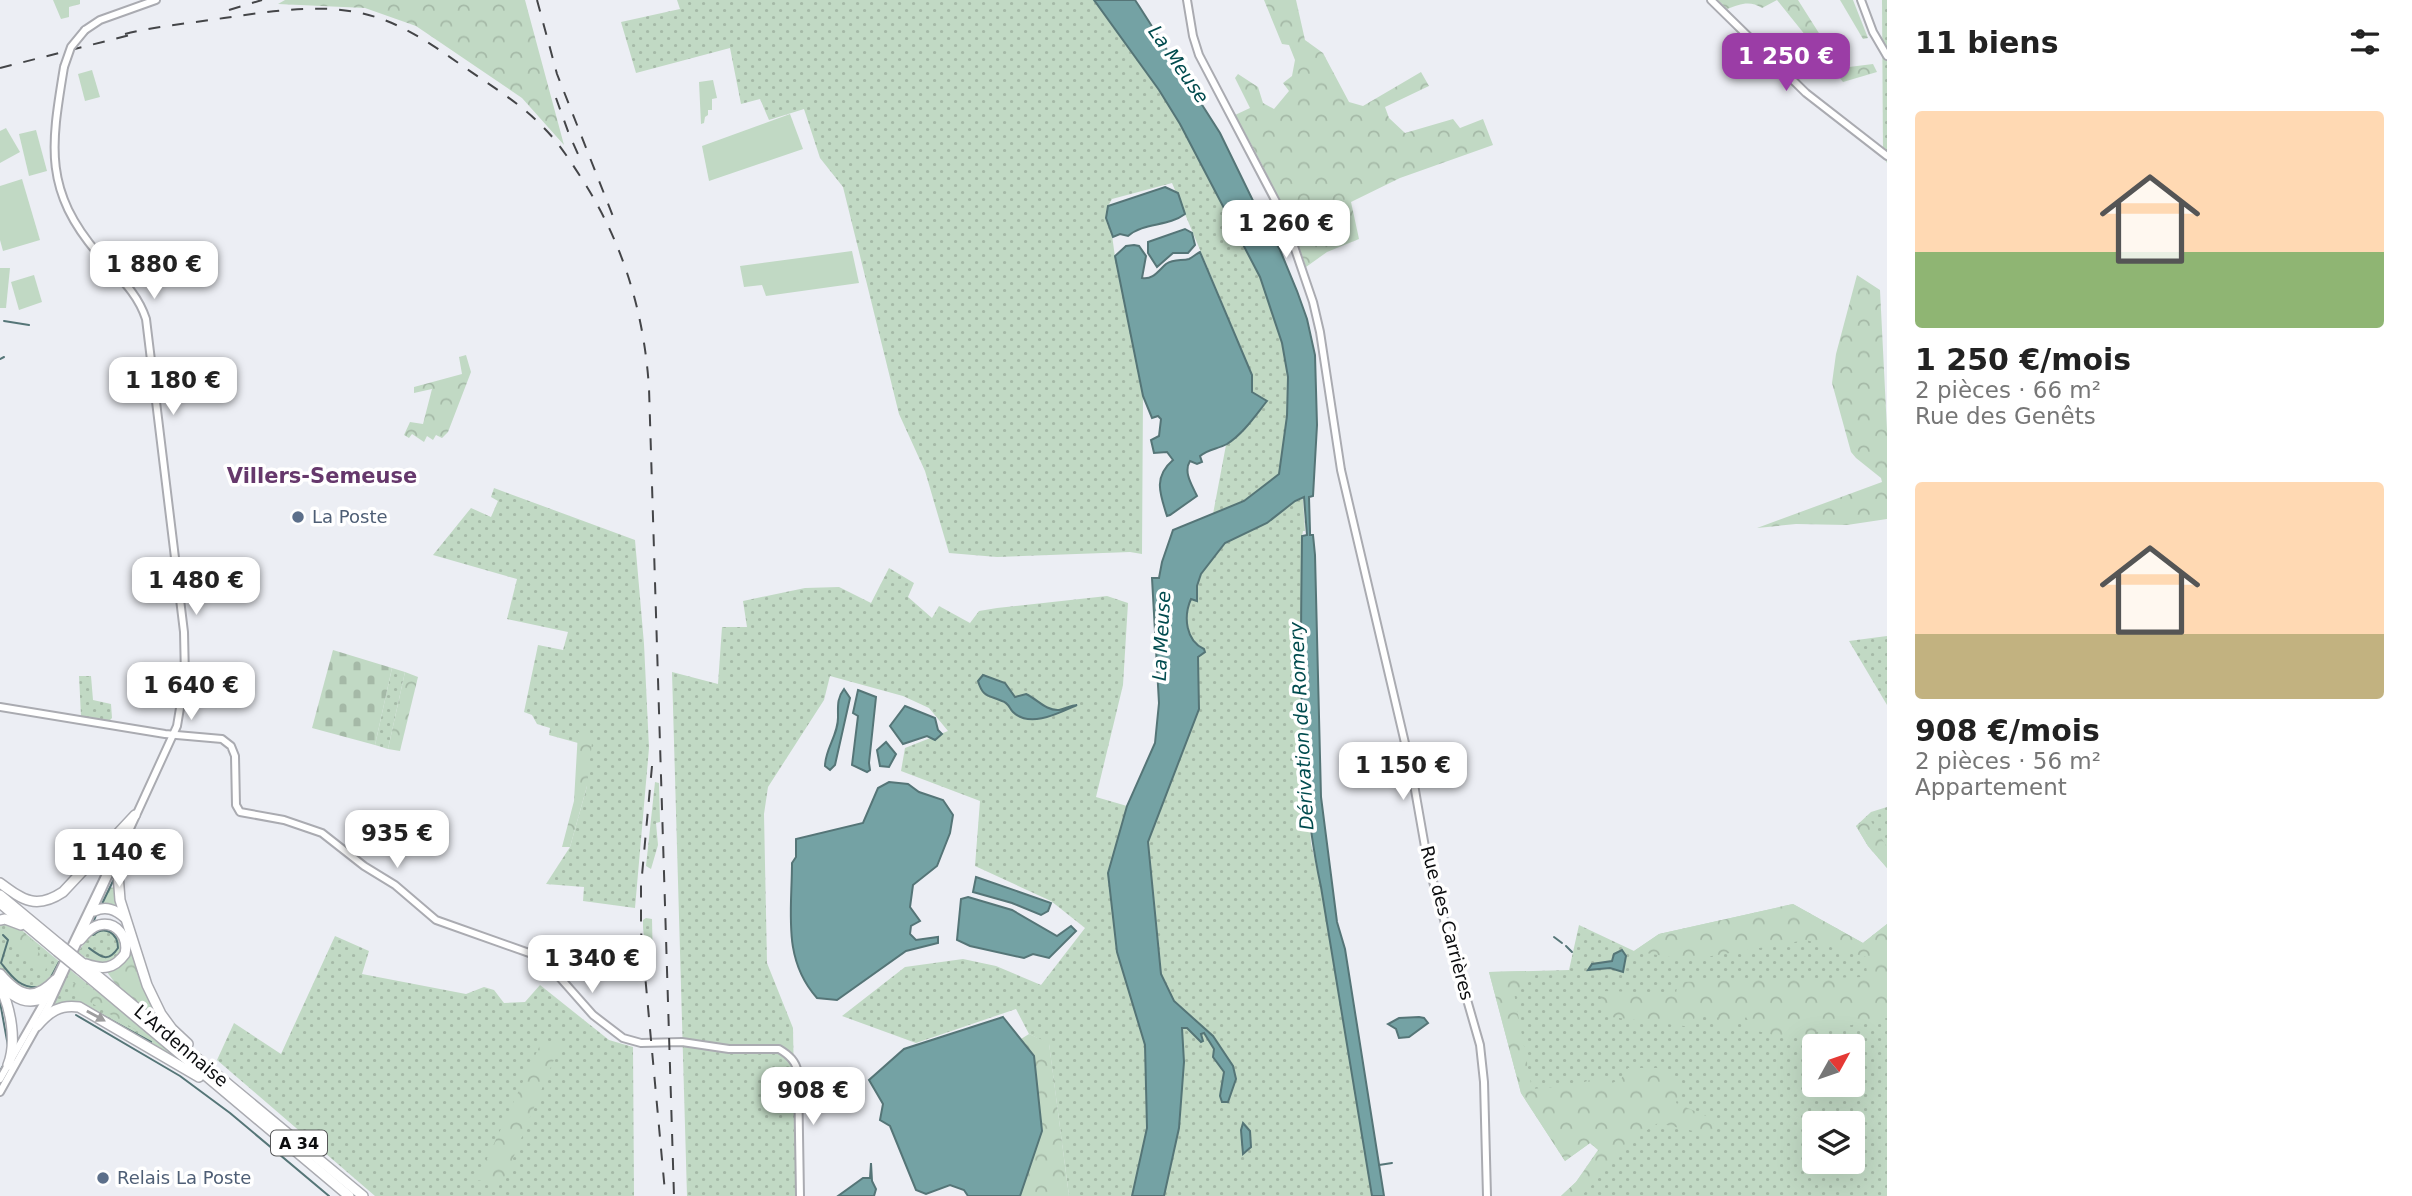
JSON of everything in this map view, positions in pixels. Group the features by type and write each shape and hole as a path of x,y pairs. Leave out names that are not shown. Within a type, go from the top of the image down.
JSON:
{"highway":[{"path":"0,883 17,896 33,902 53,899 135,815"},
{"path":"117,861 117,888 147,985 161,1014 172,1029 234,1089"},
{"name":"L'Ardennaise","path":"0,895 58,947 363,1196"},
{"name":"L'Ardennaise","path":"0,903 33,931 58,947"},
{"path":"90,913 102,908 113,909 126,919"},
{"path":"0,920 13,921 33,931"},
{"path":"80,940 94,927 110,925 122,934 127,950 119,963 106,968 80,965"},
{"name":"L'Ardennaise","path":"80,965 235,1102 349,1196"},
{"path":"0,974 13,988 26,994 38,993 56,985"},
{"path":"0,985 20,1001 32,1002 47,997"},
{"path":"0,985 6,1002 13,1045 8,1065"},
{"path":"37,1026 58,1008 79,1007 190,1071 235,1102"}],"main road":[{"path":"0,1079 80,940 177,726 181,705 186,656 149,334 143,310 127,284 85,238 72,218 57,179 54,153 64,68 71,47 85,30 100,20 156,0"},
{"name":"Rue des Carrières","path":"1187,0 1199,55 1284,217 1305,273 1320,332 1343,481 1412,773 1428,864 1480,1045 1484,1082 1487,1196"},
{"path":"1710,0 1806,93 1887,156"},
{"path":"1861,0 1873,32 1887,56"},
{"path":"0,707 173,735 222,739 231,746 235,756 237,808 240,812 294,822 322,833 364,866 395,885 436,919 523,950 538,958 555,972 612,1032 627,1040 641,1043 682,1042 729,1049 779,1049 791,1058 798,1073 800,1196"},
{"path":"0,1092 37,1026 143,801"}],"green space":[{"path":"53,0 80,0 80,4 69,7 69,17 61,19"},
{"path":"285,0 525,0 564,145 522,98 416,26 365,8 278,4"},
{"path":"677,0 1094,0 1159,90 1180,124 1260,277 1282,343 1288,377 1287,416 1279,474 1244,501 1213,514 1226,445 1247,426 1252,374 1172,183 1112,199 1108,206 1115,257 1143,396 1142,554 1130,552 997,557 949,553 925,471 899,414 843,187 820,158 804,109 769,120 760,99 741,104 730,48 636,73 621,22 680,9"},
{"path":"1264,0 1296,0 1305,40 1323,53 1349,102 1363,106 1421,72 1429,86 1385,107 1389,118 1405,133 1453,119 1460,128 1483,119 1493,145 1400,178 1351,202 1359,239 1327,252 1306,267 1274,189 1235,115 1250,108 1235,78 1238,74 1258,87 1263,103 1274,109 1289,91 1283,83 1292,76 1295,60 1289,45 1282,44"},
{"path":"1718,0 1777,0 1762,8 1749,3 1727,9"},
{"path":"1777,0 1798,0 1841,68 1873,64 1877,72 1843,82"},
{"path":"1840,0 1853,0 1868,38 1863,39"},
{"path":"1882,0 1887,0 1887,163 1883,157"},
{"path":"92,70 100,97 85,101 78,74"},
{"path":"713,80 717,98 712,99 712,110 708,110 704,123 701,124 699,82"},
{"path":"790,114 803,149 709,181 702,146"},
{"path":"6,128 20,152 0,163 0,131"},
{"path":"36,130 47,171 29,176 19,134"},
{"path":"22,179 40,240 3,251 0,240 0,186"},
{"path":"852,251 859,283 766,296 762,285 744,287 740,266"},
{"path":"0,268 10,268 6,308 0,308"},
{"path":"34,275 42,302 19,310 11,282"},
{"path":"1857,275 1880,290 1887,430 1887,519 1847,525 1796,524 1757,528 1882,482 1881,478 1851,452 1832,383 1836,354"},
{"path":"466,355 471,372 448,432 442,438 436,435 433,440 427,436 424,442 412,434 409,438 404,435 410,422 423,424 432,389 414,393 414,387 462,374 459,357"},
{"path":"494,488 635,540 649,748 635,908 583,901 584,887 546,884 570,847 587,786 578,732 578,743 549,735 550,728 537,724 532,715 524,712 538,645 563,650 568,632 507,619 517,579 433,555 471,508 491,517 498,501 491,497"},
{"path":"1303,499 1305,531 1302,536 1302,680 1311,843 1321,887 1372,1196 1164,1196 1179,1128 1184,1062 1181,1015 1161,974 1148,842 1199,709 1198,657 1204,649 1190,634 1188,606 1190,599 1197,601 1197,586 1201,574 1225,543 1267,523 1295,501"},
{"path":"889,568 914,583 908,597 932,618 939,606 970,623 979,611 997,608 1107,596 1128,603 1123,685 1096,797 1127,806 1108,873 1117,952 1145,1045 1147,1128 1132,1196 1069,1196 1049,1044 1029,1034 1016,1009 916,1043 842,1016 905,967 963,959 996,966 1041,985 1085,928 1051,901 975,866 980,801 901,771 905,748 948,731 929,708 903,696 830,676 824,700 768,787 764,814 767,963 793,1028 796,1196 687,1196 672,672 718,684 722,627 747,627 743,601 805,588 839,587 871,603"},
{"path":"1887,636 1887,705 1849,641"},
{"path":"333,650 392,668 375,745 312,728"},
{"path":"392,668 405,672 388,749 375,745"},
{"path":"405,672 418,677 400,751 388,749"},
{"path":"79,676 91,676 93,700 111,704 112,718 109,721 81,716"},
{"path":"578,732 593,734 587,786 570,847 562,847 574,801"},
{"path":"655,782 659,783 660,822 656,823 658,845 651,869 646,866"},
{"path":"1887,807 1887,868 1868,846 1856,826 1871,812"},
{"path":"1869,818 1887,847 1887,868 1868,846 1856,826"},
{"path":"109,887 115,888 119,903 116,909 103,906 102,900"},
{"path":"1793,904 1863,943 1887,924 1887,1196 1561,1196 1576,1182 1598,1150 1590,1143 1565,1161 1521,1093 1489,972 1569,970 1579,925 1634,951 1659,934"},
{"path":"1793,904 1863,943 1887,924 1887,953 1882,956 1887,960 1887,1018 1786,1038 1753,1030 1746,1017 1720,1033 1718,1014 1696,1013 1692,1027 1603,1016 1600,991 1676,993 1678,982 1867,977 1866,957 1806,940 1688,960 1634,951 1659,934"},
{"path":"652,919 653,967 647,971 643,927 643,920"},
{"path":"10,922 61,963 47,983 33,991 17,986 0,968 0,924"},
{"path":"9,927 14,927 37,946 39,953 48,962 45,971 12,945 6,932"},
{"path":"102,927 110,928 121,937 123,952 114,963 93,963 78,952 93,931"},
{"path":"335,936 369,951 362,974 466,994 484,987 494,990 504,1003 525,1002 540,985 609,1040 633,1047 634,1196 375,1196 217,1060 234,1023 281,1054"},
{"path":"129,951 134,952 159,1014 153,1017 118,987 107,972 117,967"},
{"path":"69,969 196,1072 83,1007 53,1008"},
{"path":"1526,971 1526,985 1514,993 1532,1089 1576,1085 1604,1075 1610,1084 1621,1079 1628,1068 1667,1068 1681,1084 1676,1103 1713,1119 1715,1136 1658,1123 1624,1145 1587,1191 1579,1196 1561,1196 1576,1182 1599,1150 1590,1143 1565,1161 1521,1093 1489,972"},
{"path":"72,982 95,990 144,1029 141,1033 90,1002 85,1003 68,988"},
{"path":"1029,1034 1049,1043 1069,1196 1020,1196 1042,1131 1034,1056 1021,1039"},
{"path":"562,1040 502,1185 477,1180 541,1043"}],"water":[{"name":"La Meuse","path":"1094,0 1135,0 1220,133 1280,250 1307,319 1315,355 1317,425 1313,496 1309,497 1310,535 1313,535 1315,555 1321,797 1337,922 1345,949 1384,1196 1372,1196 1307,800 1301,668 1302,536 1307,535 1304,497 1267,523 1225,543 1201,574 1197,586 1197,601 1191,599 1187,613 1190,634 1205,652 1198,657 1199,709 1148,842 1161,974 1174,1001 1213,1036 1233,1066 1236,1079 1228,1102 1222,1102 1220,1096 1224,1072 1213,1057 1214,1049 1204,1033 1201,1034 1201,1042 1187,1028 1182,1028 1184,1062 1179,1128 1164,1196 1132,1196 1147,1128 1145,1045 1117,952 1108,873 1127,806 1155,743 1159,703 1152,578 1159,578 1173,530 1244,501 1279,474 1287,416 1288,377 1282,343 1260,277 1180,124 1159,90"},
{"path":"1165,187 1178,193 1185,214 1171,221 1141,228 1128,236 1120,234 1113,237 1106,218 1108,206"},
{"path":"1185,229 1192,233 1195,245 1188,253 1173,253 1157,267 1148,253 1148,242"},
{"path":"1126,246 1139,246 1146,256 1142,278 1152,276 1169,262 1189,259 1200,252 1252,375 1252,392 1267,401 1233,440 1200,456 1202,462 1197,464 1190,461 1188,474 1197,496 1167,516 1160,479 1173,460 1167,452 1154,453 1151,440 1159,436 1161,419 1158,416 1152,418 1143,396 1115,256"},
{"path":"983,675 1005,683 1015,697 1026,694 1050,709 1059,710 1077,705 1037,719 1020,717 1006,703 984,693 978,681"},
{"path":"844,689 850,698 835,765 830,770 825,766 827,754 838,723 838,702"},
{"path":"858,690 876,697 870,770 867,772 852,765 858,716 853,713"},
{"path":"905,706 935,718 942,734 935,740 927,736 903,744 890,726"},
{"path":"886,742 896,754 889,767 880,766 877,750"},
{"path":"889,782 908,784 919,792 943,800 953,815 950,833 937,866 913,885 910,907 920,921 911,926 910,934 916,940 938,937 938,943 906,951 837,1000 817,998 798,967 791,934 792,863 796,857 796,839 863,823 878,788"},
{"path":"976,877 1051,903 1048,911 1041,915 973,892"},
{"path":"968,897 1012,910 1057,936 1071,926 1076,931 1049,958 1033,954 1024,958 970,946 957,940 961,899"},
{"path":"1622,950 1626,956 1623,972 1610,968 1588,970 1592,964 1612,961 1614,954"},
{"path":"1003,1017 1034,1056 1042,1131 1020,1196 968,1196 964,1190 950,1185 926,1194 916,1190 890,1126 880,1120 883,1104 869,1080 904,1049"},
{"path":"1419,1017 1428,1023 1409,1037 1399,1038 1396,1029 1388,1024 1399,1018"},
{"path":"1243,1123 1250,1131 1251,1147 1243,1154 1241,1130"},
{"path":"871,1163 872,1181 876,1189 874,1196 838,1196 863,1178 870,1178"}],"waterway":[{"path":"4,321 29,325"},
{"path":"0,359 4,357"},
{"path":"101,906 113,881"},
{"path":"93,923 97,913"},
{"path":"89,948 104,957 111,956 118,948 116,938 110,932 102,931 93,935"},
{"path":"3,935 8,940 1,963 22,984 40,987"},
{"path":"1554,937 1562,943"},
{"path":"1566,946 1572,952"},
{"path":"50,979 59,962"},
{"path":"0,1002 8,1046"},
{"path":"78,1002 151,1042"},
{"path":"76,1015 180,1076 230,1113 329,1196"},
{"path":"0,1071 4,1064"},
{"path":"1379,1165 1392,1163"}],"railway":[{"path":"229,10 262,0"},
{"path":"537,0 557,74 616,224"},
{"path":"125,34 257,13 307,9 356,12 386,21 439,49 531,116 567,157 609,228 620,253 636,305 649,388 674,1196"},
{"path":"0,68 134,34"},
{"path":"556,98 582,163"},
{"path":"652,766 641,886 641,931 665,1192"}],"place":[{"name":"La Poste","path":"298,517"},
{"name":"Relais La Poste","path":"103,1178"}],"district":[{"name":"Villers-Semeuse","path":"322,476"}],"water label":[{"name":"Dérivation de Romery","path":"1301,726"}]}
